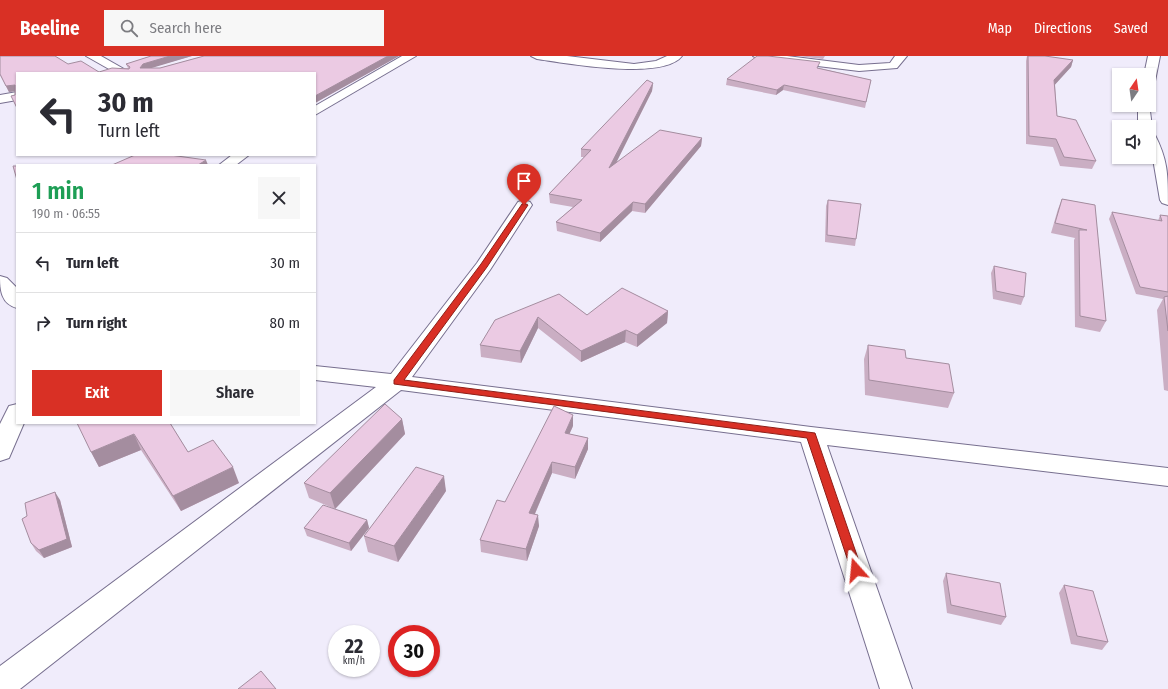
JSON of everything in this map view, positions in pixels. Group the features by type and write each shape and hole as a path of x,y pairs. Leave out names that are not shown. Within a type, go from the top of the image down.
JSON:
{"street":[{"path":"92,56 119,72"},
{"path":"316,110 410,56"},
{"path":"537,56 634,67 658,64 676,56"},
{"path":"759,56 868,68 892,66 901,56"},
{"path":"1152,68 1154,56"},
{"path":"0,99 16,96"},
{"path":"1156,145 1163,154 1168,200"},
{"path":"228,164 240,156"},
{"path":"0,685 397,382 484,266 524,205"},
{"path":"316,373 397,382 812,435 1168,477"},
{"path":"0,452 16,414"},
{"path":"812,435 896,689"}],"building":[{"path":"0,56 55,56 68,64 81,61 99,72 16,72 16,106 11,96 15,95 15,85 6,86 0,74"},
{"path":"151,56 170,56 143,64 140,68 160,68 204,56 388,56 316,95 316,72 99,72 112,68 129,69 130,67 126,64"},
{"path":"757,56 820,62 817,68 871,80 866,102 784,85 777,90 727,79"},
{"path":"1028,56 1045,56 1073,60 1054,80 1057,116 1076,120 1096,161 1064,157 1056,139 1029,136"},
{"path":"647,80 653,83 609,168 660,130 702,138 645,204 633,202 600,233 556,222 582,200 549,194 591,150 581,149"},
{"path":"133,156 177,156 206,160 200,164 114,164"},
{"path":"13,166 16,166 16,176"},
{"path":"1062,199 1095,205 1106,321 1080,316 1079,230 1087,230 1055,223"},
{"path":"828,200 861,204 856,239 827,235"},
{"path":"1112,212 1162,221 1160,215 1168,216 1168,292 1140,287"},
{"path":"994,266 1026,273 1024,297 996,291"},
{"path":"622,288 668,311 637,335 626,330 581,351 538,317 520,351 480,345 495,320 559,294 587,315"},
{"path":"1168,296 1168,331 1164,297"},
{"path":"868,345 905,350 906,358 949,364 954,393 869,380"},
{"path":"385,404 402,419 330,493 304,483"},
{"path":"554,406 573,415 565,433 588,438 575,467 552,462 529,513 538,515 526,549 480,540 497,500 505,502"},
{"path":"77,424 171,424 188,452 213,440 233,467 173,496 134,434 91,452"},
{"path":"416,467 444,476 394,546 364,536"},
{"path":"55,492 67,539 39,550 31,543 22,519 27,516 25,503"},
{"path":"323,505 367,520 349,543 304,528"},
{"path":"946,573 1000,583 1006,617 951,605"},
{"path":"1064,585 1093,591 1108,642 1077,636"},
{"path":"261,671 276,689 238,689"}],"route":[{"path":"524,205 484,266 397,382 812,435 856,570"}]}
